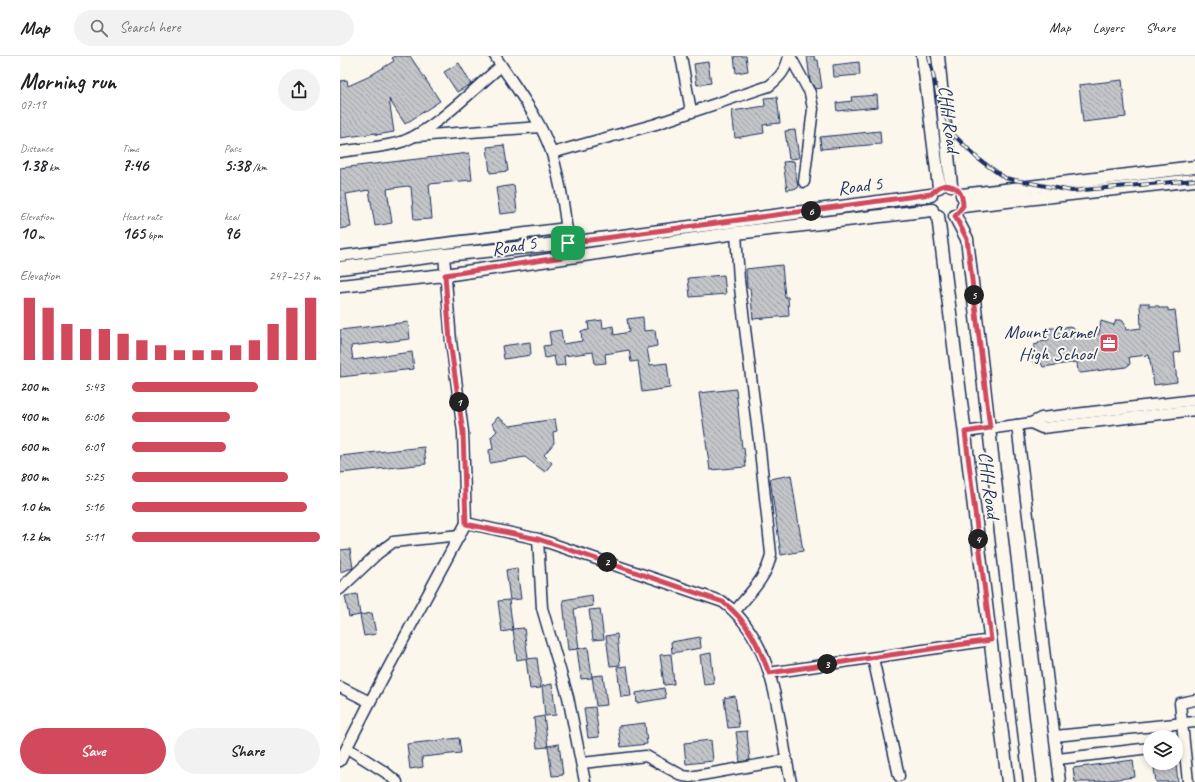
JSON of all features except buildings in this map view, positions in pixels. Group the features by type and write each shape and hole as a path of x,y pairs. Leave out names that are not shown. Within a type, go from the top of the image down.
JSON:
{"street":[{"path":"495,56 532,112 552,153 567,228 570,256"},
{"path":"681,56 691,111"},
{"path":"552,153 656,124 768,86 780,78 786,68 789,56"},
{"path":"789,56 810,93 813,109 804,182"},
{"name":"CHH Road","path":"923,56 940,189"},
{"name":"CHH Road","path":"938,56 940,189"},
{"path":"415,136 502,66"},
{"path":"340,152 391,144 415,136 540,127"},
{"path":"1030,782 1014,653 990,428 967,239 960,206 958,189 940,189 930,200 935,213 946,218 960,206 1076,181 1195,167"},
{"path":"960,206 1195,180"},
{"name":"Road 5","path":"340,268 444,255 568,243 940,189"},
{"name":"CHH Road","path":"935,213 965,432 1008,782"},
{"name":"Road 5","path":"340,286 445,275 736,233 935,213"},
{"path":"340,256 567,228"},
{"path":"735,611 765,574 770,564 771,554 739,280 736,233"},
{"path":"340,761 370,702 466,524 463,432 450,341 444,255"},
{"path":"965,432 1031,423 1041,418 1195,400"},
{"path":"1031,423 1042,428 1195,410"},
{"path":"1017,425 1060,782"},
{"path":"466,524 538,539 723,602 735,611 761,651 769,673 791,782"},
{"path":"340,589 377,554 393,542 460,535"},
{"path":"538,539 542,608 568,697 585,782"},
{"path":"769,673 991,640"},
{"path":"873,658 899,776"},
{"path":"340,687 370,702"},
{"path":"1181,730 1180,703 1195,700"},
{"path":"1055,736 1195,722"},
{"path":"347,748 385,772 397,782"},
{"path":"1058,759 1143,749"},
{"path":"582,763 646,756 683,776 690,777 786,760"},
{"path":"1183,758 1188,782"}],"railway":[{"path":"929,56 938,97 952,133 977,158 1005,178 1072,191 1195,180"}],"place":[{"name":"Mount Carmel High School","path":"1109,343"}],"route":[{"path":"945,185 951,185 958,189 962,195 963,206 955,216 967,239 990,428 965,432 991,640 769,673 761,651 748,629 735,611 723,602 538,539 466,524 463,432 450,341 445,275 570,256 568,243 897,200 931,194 934,190 945,185"}]}
